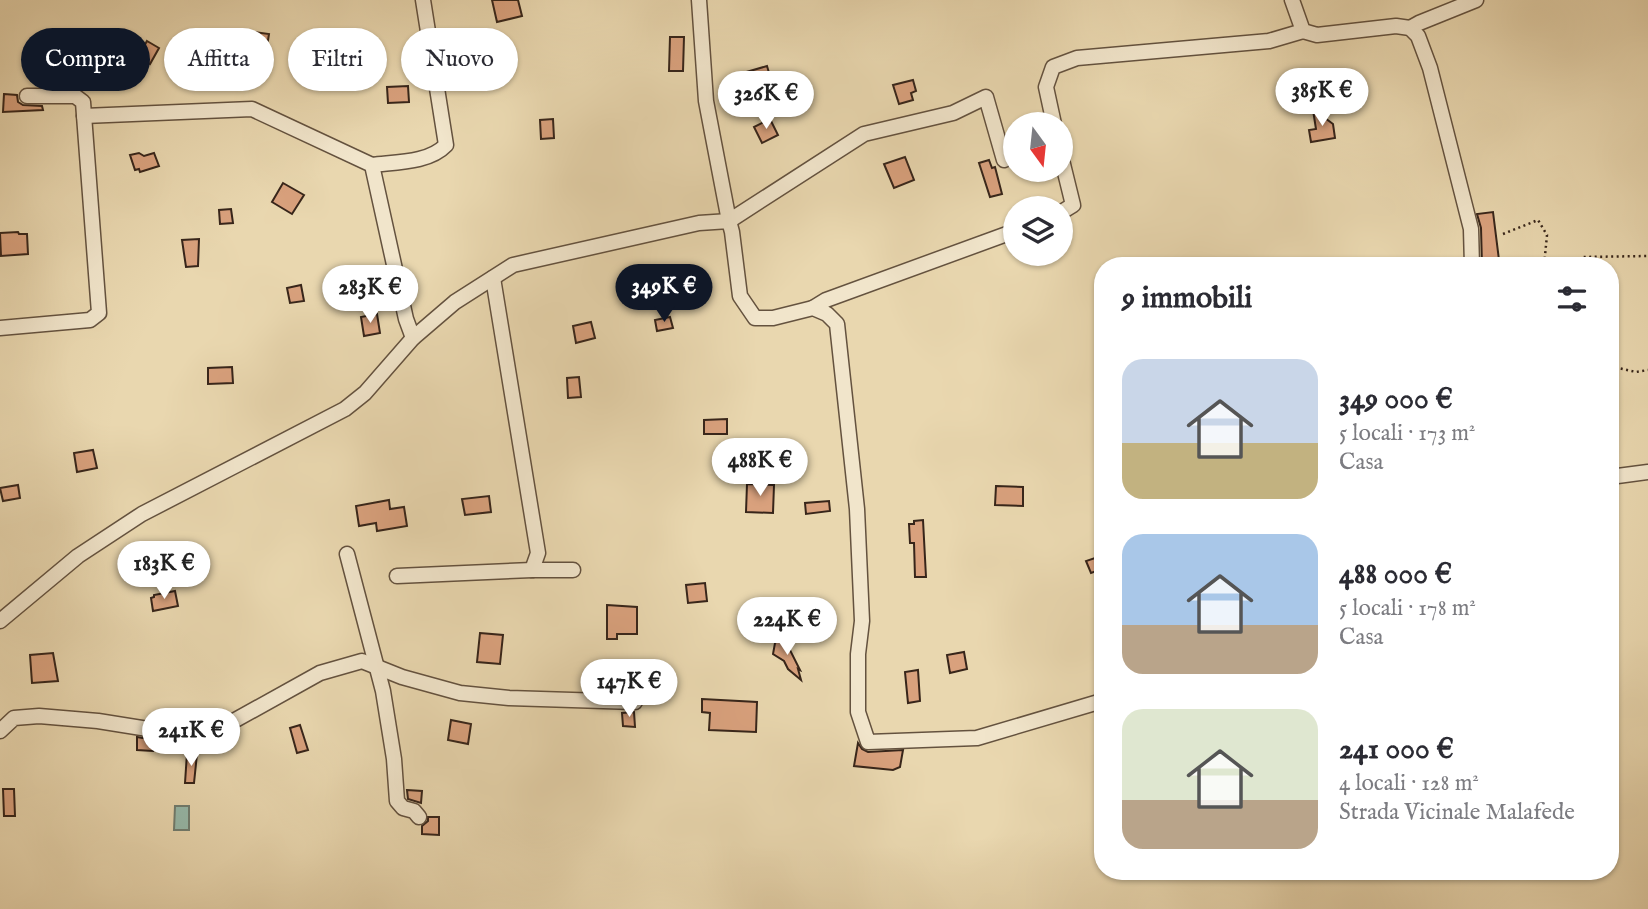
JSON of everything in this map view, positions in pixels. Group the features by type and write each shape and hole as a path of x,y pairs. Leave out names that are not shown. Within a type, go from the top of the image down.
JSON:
{"street":[{"path":"84,116 252,109 372,165 424,158 439,152 446,145 423,0"},
{"path":"699,0 706,101 732,232 740,296 755,318 773,318 813,308 826,300 1003,235"},
{"path":"1292,0 1303,31"},
{"path":"1051,112 1046,87 1053,67 1077,58 1269,41 1303,31 1317,35 1396,26 1409,28 1476,0"},
{"path":"1409,28 1418,36 1430,68 1471,229 1472,257"},
{"path":"0,328 90,320 99,313 83,102 75,96 27,96"},
{"path":"0,621 78,556 142,514 345,409 365,393 413,338 455,302 513,265 699,223 729,221 864,134 953,113 986,97 1003,156"},
{"path":"372,165 406,319 413,338"},
{"path":"493,278 538,553 532,570"},
{"path":"813,308 827,314 837,324 857,509 862,621 858,654 858,712 868,742 977,738 1094,703"},
{"path":"1619,476 1648,472"},
{"path":"347,554 383,691 392,745 397,801 403,808 414,811 419,817"},
{"path":"397,576 573,570"},
{"path":"0,731 14,718 39,716 98,721 173,733 212,733 320,673 362,661 402,677 460,693 509,698 635,702"}],"path":[{"path":"1503,234 1538,220 1547,235 1545,257"},
{"path":"1583,257 1648,256"},
{"path":"1619,368 1636,372 1648,370"}],"shaded area":[{"path":"175,806 189,806 189,830 174,830"}],"building":[{"path":"492,0 518,0 522,16 497,22"},
{"path":"670,37 684,37 683,71 669,71"},
{"path":"150,43 159,48 150,64"},
{"path":"767,66 772,83 748,90 743,73"},
{"path":"913,80 916,91 911,93 913,100 899,104 893,85"},
{"path":"401,86 401,91 408,91 409,102 388,103 387,87"},
{"path":"4,94 17,95 18,102 23,105 42,106 43,110 3,112"},
{"path":"1324,109 1325,118 1333,124 1335,138 1311,142 1309,130 1316,129 1313,110"},
{"path":"553,119 554,138 541,139 540,120"},
{"path":"770,119 778,135 762,143 754,127"},
{"path":"139,153 144,156 154,153 159,166 140,172 139,169 135,170 130,155"},
{"path":"905,157 914,180 894,188 884,164"},
{"path":"989,160 992,168 995,167 1002,194 990,197 979,163"},
{"path":"283,183 304,195 292,214 272,202"},
{"path":"231,209 233,223 220,224 219,210"},
{"path":"1493,212 1499,257 1482,257 1481,228 1477,214"},
{"path":"0,233 27,234 28,254 1,256"},
{"path":"199,239 198,266 186,267 182,240"},
{"path":"301,285 304,301 290,303 287,288"},
{"path":"377,314 380,333 364,336 361,317"},
{"path":"670,317 673,328 657,331 655,320"},
{"path":"591,322 595,338 576,343 573,326"},
{"path":"232,367 233,383 208,384 208,368"},
{"path":"579,377 581,397 568,398 567,378"},
{"path":"727,419 727,434 704,434 704,420"},
{"path":"93,450 97,468 77,472 74,453"},
{"path":"747,484 774,485 773,513 746,512"},
{"path":"18,485 20,498 3,501 0,488"},
{"path":"996,486 1023,487 1023,506 995,505"},
{"path":"489,496 491,512 465,515 462,499"},
{"path":"389,500 390,509 404,507 407,526 377,531 376,523 359,526 356,506"},
{"path":"829,501 830,511 806,514 805,503"},
{"path":"923,520 926,577 915,577 914,543 910,543 909,524"},
{"path":"1094,558 1094,572 1091,573 1086,561"},
{"path":"705,583 707,601 688,603 686,585"},
{"path":"175,591 178,606 153,611 151,598 154,595"},
{"path":"607,605 637,607 637,634 617,634 617,639 607,639"},
{"path":"480,633 503,635 500,664 477,662"},
{"path":"780,640 789,648 800,670 798,669 801,680 788,669 784,661 773,654 775,643"},
{"path":"964,652 967,669 950,673 947,655"},
{"path":"53,653 58,681 32,683 30,655"},
{"path":"918,670 920,701 908,703 905,672"},
{"path":"702,699 757,702 756,732 709,730 710,713 702,712"},
{"path":"634,712 635,727 623,726 622,713"},
{"path":"451,720 471,724 468,744 448,740"},
{"path":"300,725 308,750 297,753 290,728"},
{"path":"137,737 154,740 153,751 137,750"},
{"path":"858,743 868,752 903,750 900,767 893,770 854,766"},
{"path":"187,753 197,754 194,783 185,783"},
{"path":"3,789 14,789 15,816 4,816"},
{"path":"407,790 422,791 421,803 408,799"},
{"path":"428,817 439,817 439,835 422,834 422,826 428,821"}]}
